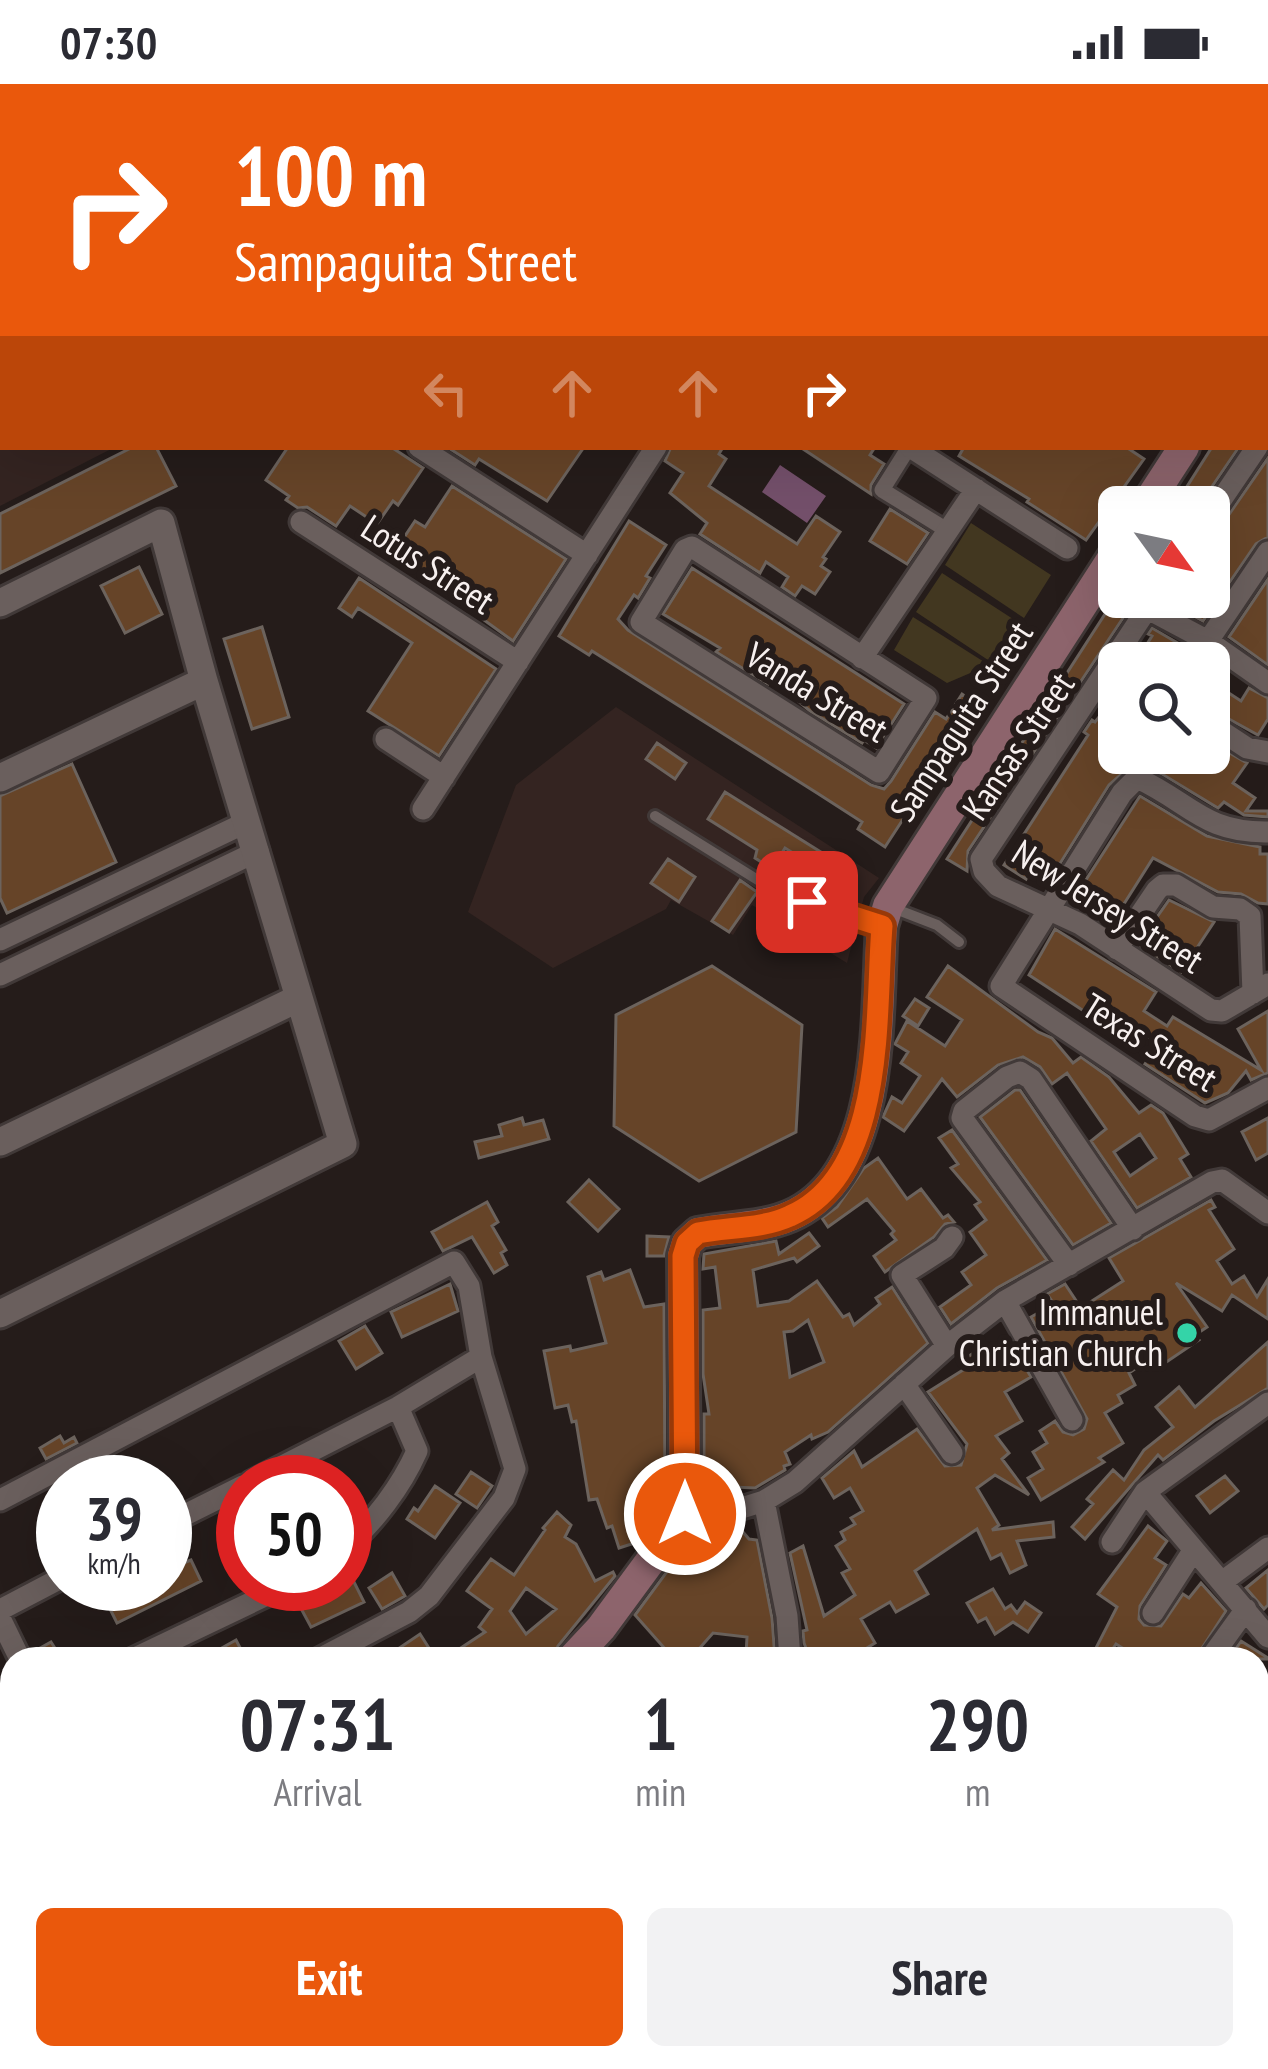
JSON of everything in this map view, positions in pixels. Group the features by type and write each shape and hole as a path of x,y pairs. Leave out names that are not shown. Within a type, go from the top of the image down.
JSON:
{"main road":[{"path":"1159,486 1182,450"},
{"name":"Sampaguita Street","path":"685,1514 683,1256 687,1243 698,1233 791,1216 822,1193 855,1141 868,1109 885,916 1098,581"},
{"path":"583,1647 685,1514"}],"street":[{"path":"424,450 587,555"},
{"path":"423,808 654,450"},
{"path":"908,450 882,490 950,532"},
{"path":"915,450 1066,548"},
{"path":"1230,487 1255,450"},
{"path":"862,658 976,489"},
{"name":"Lotus Street","path":"302,522 518,662"},
{"path":"0,603 161,523 343,1144 0,1314"},
{"name":"Vanda Street","path":"692,547 862,658 922,694 926,703 883,769 874,772 643,625 641,619 692,547"},
{"path":"1208,641 1268,552"},
{"name":"Kansas Street","path":"1174,618 1267,679"},
{"path":"0,778 204,681"},
{"name":"Kansas Street","path":"981,859 1098,691"},
{"path":"1230,737 1247,748 1268,752"},
{"path":"386,740 444,777"},
{"path":"1048,910 1122,793 1137,778 1210,823 1236,832 1268,832"},
{"path":"0,940 247,822"},
{"path":"0,975 258,851"},
{"name":"New Jersey Street","path":"981,859 984,872 998,886 1063,915 1211,1010 1222,1010 1260,988"},
{"path":"1117,949 1157,890 1177,885 1214,907 1240,909 1250,916 1260,988"},
{"name":"Texas Street","path":"1048,910 1001,986 1195,1116 1209,1120 1268,1088"},
{"path":"0,1142 298,998"},
{"path":"1069,1264 962,1118 964,1111 1006,1077 1020,1072 1031,1079 1133,1229"},
{"path":"685,1514 732,1511 764,1502 795,1482 947,1346 1005,1301 1212,1181 1222,1180 1268,1214"},
{"path":"947,1346 902,1275 944,1248 952,1237"},
{"path":"0,1500 454,1262 469,1286 481,1358 515,1469 504,1498 429,1596 410,1612 342,1647"},
{"path":"1005,1301 1072,1420"},
{"path":"304,1455 481,1358"},
{"path":"904,1384 952,1453"},
{"path":"1112,1542 1145,1492 1268,1402"},
{"path":"372,1520 407,1473 417,1451 398,1407"},
{"path":"1145,1492 1268,1637"},
{"path":"764,1502 789,1647"},
{"path":"1222,1582 1268,1548"},
{"path":"1153,1613 1193,1551"},
{"path":"15,1647 0,1614 36,1593"},
{"path":"1219,1647 1246,1609"},
{"path":"158,1647 233,1611"}],"lane":[{"path":"655,816 774,890 938,926 959,942"}],"shaded area":[{"path":"0,450 109,450 0,506"},
{"path":"780,465 826,496 807,523 762,492"},
{"path":"971,523 1051,575 1024,618 945,565"},
{"path":"942,573 1019,623 991,662 916,612"},
{"path":"913,617 989,665 947,683 894,650"},
{"path":"616,707 879,878 864,897 847,963 752,905 733,935 671,900 666,909 553,968 468,912 516,785"}],"building":[{"path":"127,450 158,450 176,486 0,573 0,514"},
{"path":"286,450 396,450 423,468 398,505 393,501 377,524 350,506 336,526 307,507 298,508 266,480"},
{"path":"452,450 582,450 547,501 479,459 475,465"},
{"path":"670,450 721,450 719,454 726,459 709,486 797,544 816,516 840,532 823,557 821,566 830,572 815,594 802,586 795,596 782,587 788,577 766,562 760,573 700,534 707,523 670,493 683,473 665,461"},
{"path":"805,450 873,450 870,455 884,464 871,494"},
{"path":"962,450 1130,450 1144,459 1125,486 1098,486 1098,523 1086,540 1027,502 1029,499 959,456"},
{"path":"1210,450 1237,450 1212,486 1187,486"},
{"path":"1268,458 1268,537 1256,544 1230,582 1230,513"},
{"path":"452,486 566,559 513,641 393,554 415,521 425,527"},
{"path":"890,509 928,533 907,564 870,541"},
{"path":"629,521 666,545 638,598 634,595 618,619 628,630 871,785 884,789 935,712 946,719 962,694 981,707 885,847 858,829 862,822 592,651 589,655 559,636"},
{"path":"139,567 162,614 125,633 101,586"},
{"path":"692,568 904,704 876,748 810,711 797,700 800,696 772,678 768,684 716,652 720,648 663,614"},
{"path":"359,578 496,669 439,756 368,711 412,643 358,608 352,617 339,608"},
{"path":"1268,579 1268,665 1229,637"},
{"path":"1102,618 1123,618 1107,642 1098,642 1098,656 968,851 967,871 947,859"},
{"path":"262,627 289,717 252,729 224,639"},
{"path":"1152,628 1176,642 1148,642 1152,636 1148,634"},
{"path":"1249,688 1268,698 1268,719 1258,735 1230,720 1230,694 1241,701"},
{"path":"1098,718 1098,774 1122,774 1109,785 1046,886 1028,874 1026,879 1004,865 1088,735 1084,732"},
{"path":"657,743 686,763 675,779 646,759"},
{"path":"1230,753 1247,763 1233,783 1255,798 1246,811 1268,811 1268,817 1244,815 1224,802 1218,808 1162,774 1230,774"},
{"path":"72,764 116,862 7,913 0,898 0,796"},
{"path":"725,792 848,869 840,882 785,848 772,869 755,858 757,850 708,819"},
{"path":"1140,796 1207,836 1260,847 1260,854 1268,854 1268,904 1218,892 1153,858 1110,926 1071,903"},
{"path":"668,859 695,877 679,902 651,883"},
{"path":"740,880 757,892 729,932 712,921"},
{"path":"1169,900 1214,922 1181,972 1138,944"},
{"path":"1055,929 1156,992 1144,1011 1167,1026 1173,1017 1261,1070 1238,1029 1268,1011 1268,1073 1251,1080 1246,1071 1228,1093 1205,1103 1145,1064 1158,1043 1136,1029 1128,1040 1029,975"},
{"path":"712,966 802,1025 796,1132 699,1181 614,1126 616,1015"},
{"path":"948,966 1052,1038 1073,1063 1081,1057 1109,1077 1139,1113 1151,1105 1163,1113 1188,1154 1180,1159 1191,1177 1137,1208 1091,1141 1106,1129 1067,1073 1052,1084 1040,1067 1023,1057 998,1065 957,1097 942,1079 904,1131 883,1117 892,1097 902,1103 920,1076 901,1063 908,1052 895,1044 907,1021 945,1046 962,1020 927,997","holes":["1140,1134 1156,1158 1130,1176 1114,1152"]},
{"path":"915,999 929,1008 918,1026 903,1016"},
{"path":"1020,1090 1111,1223 1073,1245 980,1117"},
{"path":"522,1118 524,1125 543,1120 549,1139 479,1158 475,1142 502,1136 499,1125"},
{"path":"1268,1118 1268,1153 1256,1160 1242,1132"},
{"path":"952,1130 1047,1260 997,1288 951,1324 940,1307 971,1285 962,1272 986,1255 970,1232 986,1220 975,1205 980,1202 951,1168 958,1164 939,1138"},
{"path":"878,1158 907,1199 921,1189 943,1218 948,1215 954,1222 945,1224 885,1272 874,1256 896,1240 894,1231 867,1199 828,1227 822,1218"},
{"path":"589,1180 619,1209 598,1231 568,1202"},
{"path":"1211,1200 1215,1207 1209,1210 1234,1249 1217,1261 1232,1284 1244,1276 1257,1297 1268,1279 1268,1319 1232,1295 1222,1311 1176,1283 1207,1327 1195,1335 1199,1340 1159,1367 1148,1360 1129,1373 1135,1385 1118,1395 1122,1403 1105,1413 1123,1443 1099,1458 1104,1462 1041,1500 1028,1478 1043,1469 1033,1452 1047,1443 1040,1431 1055,1421 1063,1432 1073,1435 1084,1429 1087,1419 1031,1317 1054,1304 1047,1294 1065,1284 1081,1308 1123,1281 1109,1258"},
{"path":"487,1202 498,1222 492,1226 506,1250 501,1253 507,1265 494,1273 472,1237 443,1251 432,1232"},
{"path":"809,1233 819,1246 797,1262 794,1258 753,1270 758,1306 789,1301 817,1281 854,1325 892,1287 928,1343 828,1432 812,1439 811,1435 785,1452 790,1464 785,1470 755,1488 710,1486 710,1497 704,1498 704,1414 709,1414 703,1374 703,1310 720,1308 715,1267 703,1269 704,1254 776,1241 779,1254","holes":["808,1320 824,1362 790,1377 784,1332"]},
{"path":"647,1236 669,1237 664,1256 647,1256"},
{"path":"630,1270 644,1307 664,1304 665,1501 655,1504 657,1512 636,1519 641,1541 619,1548 597,1499 589,1500 576,1421 572,1422 568,1405 555,1408 544,1351 606,1343 588,1277 601,1272 604,1280"},
{"path":"450,1284 458,1311 402,1337 391,1312"},
{"path":"365,1326 382,1353 356,1369 339,1341"},
{"path":"1268,1342 1268,1388 1163,1460 1158,1455 1085,1539 1072,1527 1093,1504 1087,1499 1113,1470 1124,1480 1144,1450 1173,1427 1156,1407 1179,1387 1195,1407"},
{"path":"982,1348 991,1362 1015,1349 1031,1377 1005,1392 1022,1421 996,1436 1009,1453 1002,1459 1029,1495 995,1475 977,1488 999,1525 992,1530 1053,1522 1054,1537 1017,1541 1026,1565 1010,1573 1001,1554 991,1559 977,1529 915,1571 928,1594 896,1612 890,1602 861,1619 875,1643 868,1647 806,1647 803,1631 807,1630 790,1553 803,1546 824,1616 855,1595 842,1573 850,1569 836,1546 845,1540 841,1532 855,1524 851,1518 863,1511 850,1488 834,1498 822,1478 854,1451 862,1467 917,1429 945,1466 961,1465 967,1444 928,1392 971,1365 967,1357"},
{"path":"60,1436 64,1443 74,1437 77,1443 54,1455 44,1455 40,1448"},
{"path":"471,1472 492,1486 477,1508 456,1494"},
{"path":"1225,1476 1238,1491 1210,1513 1197,1496"},
{"path":"435,1486 460,1503 435,1538 407,1519"},
{"path":"557,1512 571,1525 565,1537 576,1544 595,1581 613,1572 615,1576 558,1647 462,1647 485,1632 479,1627 492,1609 467,1591 491,1559 514,1575","holes":["526,1588 556,1609 526,1634 510,1611"]},
{"path":"737,1525 749,1539 757,1540 774,1647 746,1647 747,1637 713,1633 701,1647 663,1647 635,1615 699,1528"},
{"path":"1148,1526 1167,1541 1155,1558 1166,1565 1140,1606 1139,1619 1144,1625 1161,1626 1183,1594 1189,1598 1201,1583 1226,1611 1203,1647 1097,1647 1117,1607 1098,1594"},
{"path":"192,1562 201,1581 192,1586"},
{"path":"1268,1570 1268,1605 1264,1609 1246,1588"},
{"path":"392,1573 405,1596 382,1609 372,1586"},
{"path":"993,1589 1005,1609 1011,1605 1017,1613 1025,1602 1041,1613 1028,1632 1013,1622 995,1634 986,1618 978,1622 967,1603"},
{"path":"111,1611 141,1611 117,1623"},
{"path":"302,1611 345,1611 311,1627"},
{"path":"420,1634 428,1647 401,1647"}],"place":[{"name":"Immanuel Christian Church","path":"1187,1333"}],"route":[{"path":"685,1514 683,1256 687,1243 698,1233 791,1216 822,1193 843,1166 868,1109 882,926 807,902"}]}
